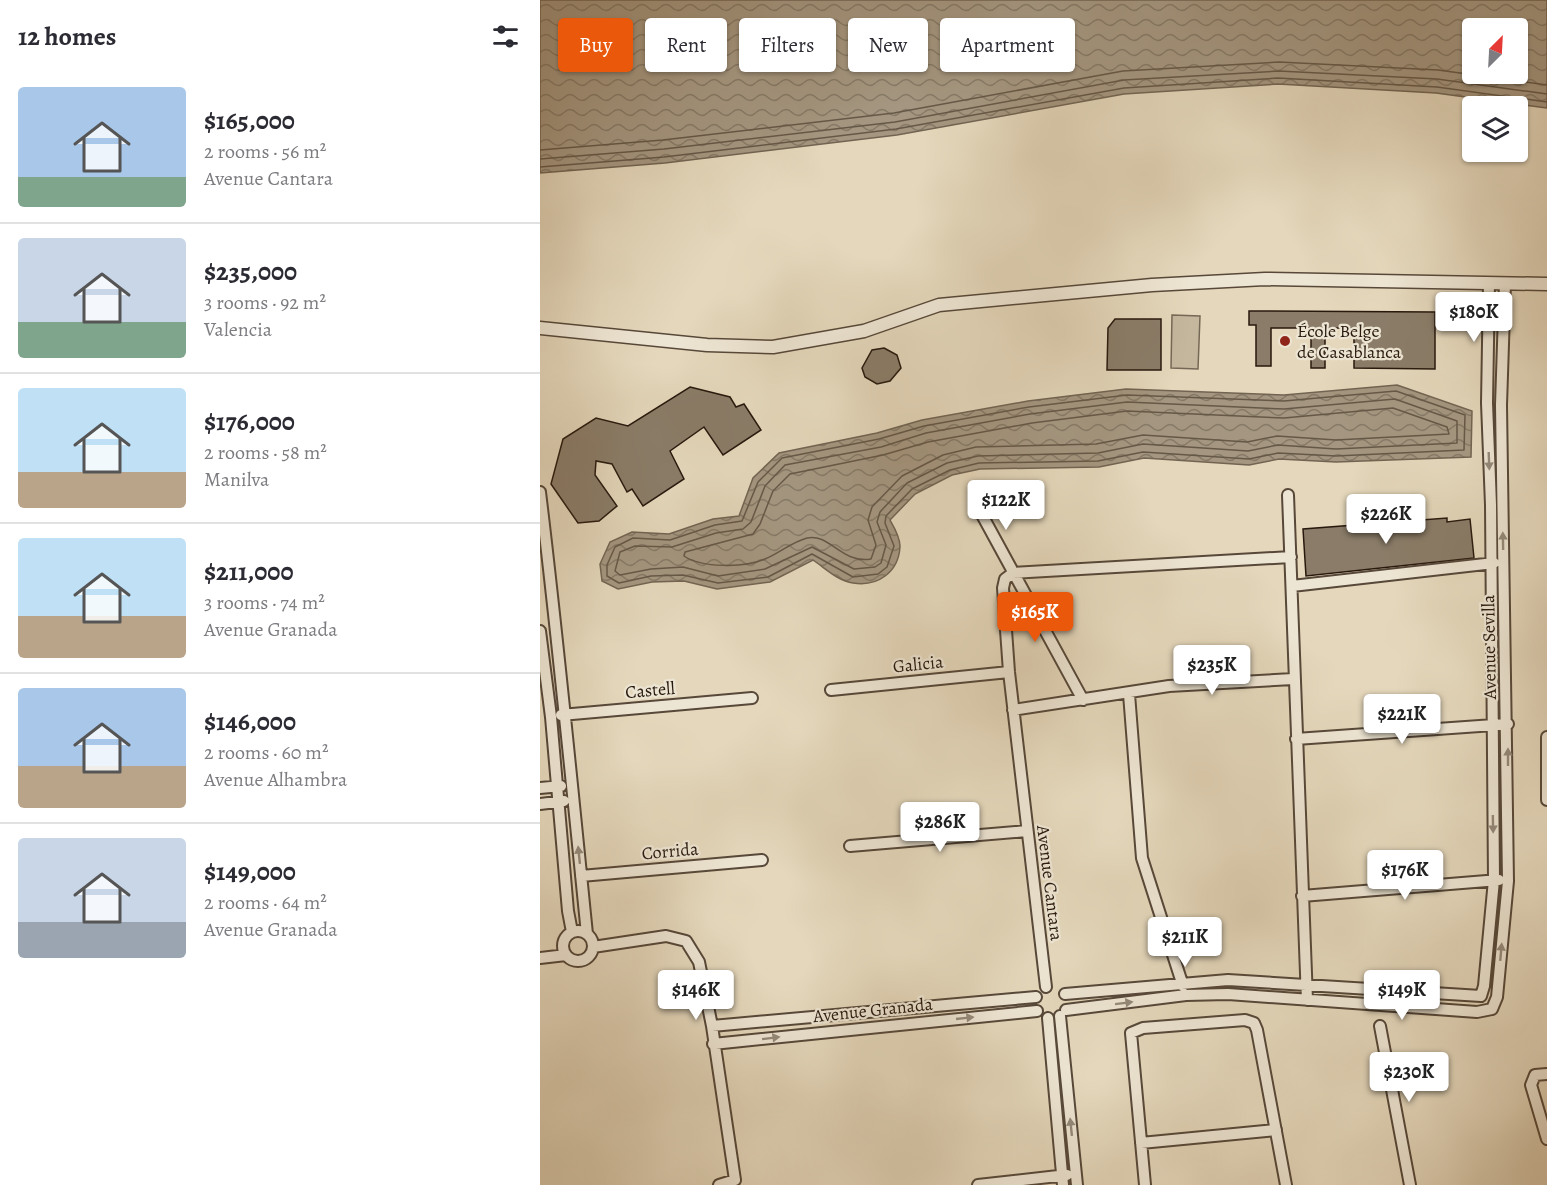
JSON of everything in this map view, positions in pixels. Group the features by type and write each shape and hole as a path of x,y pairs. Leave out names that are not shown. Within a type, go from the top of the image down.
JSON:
{"street":[{"path":"540,328 707,345 773,348 864,331 939,305 978,300 1255,279 1547,284"},
{"name":"Avenue Sevilla","path":"1481,996 1485,986 1494,880 1489,562 1491,505 1487,403 1489,283"},
{"name":"Avenue Sevilla","path":"1492,1009 1497,997 1508,880 1508,724 1501,405 1505,283"},
{"path":"540,492 566,714 570,785 587,934 593,947 591,954 582,960 573,960 566,955 540,958"},
{"path":"1288,495 1293,680 1307,1000"},
{"path":"975,502 1083,700"},
{"path":"1013,573 1291,557"},
{"path":"1292,586 1489,562 1503,563"},
{"name":"Avenue Cantara","path":"1013,573 1005,579 1003,588 1009,672 1046,987"},
{"path":"540,624 554,622"},
{"path":"540,631 551,717 572,932 564,941 566,955"},
{"name":"Galicia","path":"831,690 1009,672"},
{"path":"1013,710 1129,694 1169,686 1213,682 1293,680"},
{"path":"1129,694 1142,858 1186,995"},
{"name":"Castell","path":"551,717 752,698"},
{"path":"1296,739 1508,724"},
{"path":"1547,737 1547,800"},
{"path":"540,788 570,785"},
{"path":"540,804 573,800"},
{"path":"850,846 1026,831"},
{"name":"Corrida","path":"581,876 762,860"},
{"path":"1302,896 1508,880"},
{"path":"572,932 587,934"},
{"path":"593,947 666,936 686,941 699,962 712,1026 736,1182 719,1185"},
{"path":"1228,980 1481,996 1492,1009 1477,1012 1228,994 1186,995 1063,1013 1048,1018 1037,1011 1036,997 1046,987 1057,987 1065,994 1181,982 1228,980"},
{"path":"978,1185 1076,1180 1063,1013 1065,994"},
{"name":"Avenue Granada","path":"712,1026 1036,997"},
{"name":"Avenue Granada","path":"713,1044 1037,1011"},
{"path":"1048,1018 1063,1180"},
{"path":"1145,1185 1130,1036 1134,1030 1143,1028 1245,1020 1254,1023 1286,1185"},
{"path":"1380,1026 1410,1185"},
{"path":"1547,1074 1534,1075 1531,1085 1547,1139"},
{"path":"1140,1143 1276,1130"}],"shaded area":[{"path":"1172,315 1200,316 1198,369 1171,368"}],"water":[{"path":"540,0 1547,0 1547,108 1528,105 1528,96 1462,97 1278,84 1124,94 897,135 665,163 540,173"},
{"path":"1397,385 1472,411 1471,457 1336,462 1279,459 1249,465 1144,458 1099,467 980,469 952,475 915,494 890,520 900,543 899,555 886,576 871,583 862,584 842,580 813,560 770,582 717,589 684,581 652,582 618,589 602,581 600,564 610,542 632,532 669,534 713,519 739,516 753,478 779,453 877,433 922,420 1028,401 1126,389 1284,395"}],"building":[{"path":"1249,311 1435,312 1435,369 1354,368 1354,328 1325,328 1325,368 1311,368 1311,328 1271,328 1271,366 1256,366 1256,325 1249,325"},
{"path":"1115,319 1161,319 1161,370 1107,370 1108,328"},
{"path":"884,348 897,355 901,368 890,381 877,384 865,377 862,368 872,350"},
{"path":"690,387 730,397 736,407 744,404 761,430 723,455 704,427 670,451 684,479 643,506 632,489 627,492 612,464 596,461 595,475 617,506 599,521 578,523 551,484 563,439 596,418 628,426"},
{"path":"1447,518 1447,522 1470,519 1474,558 1306,576 1303,529"}],"place":[{"name":"École Belge de Casablanca","path":"1285,341"}]}
